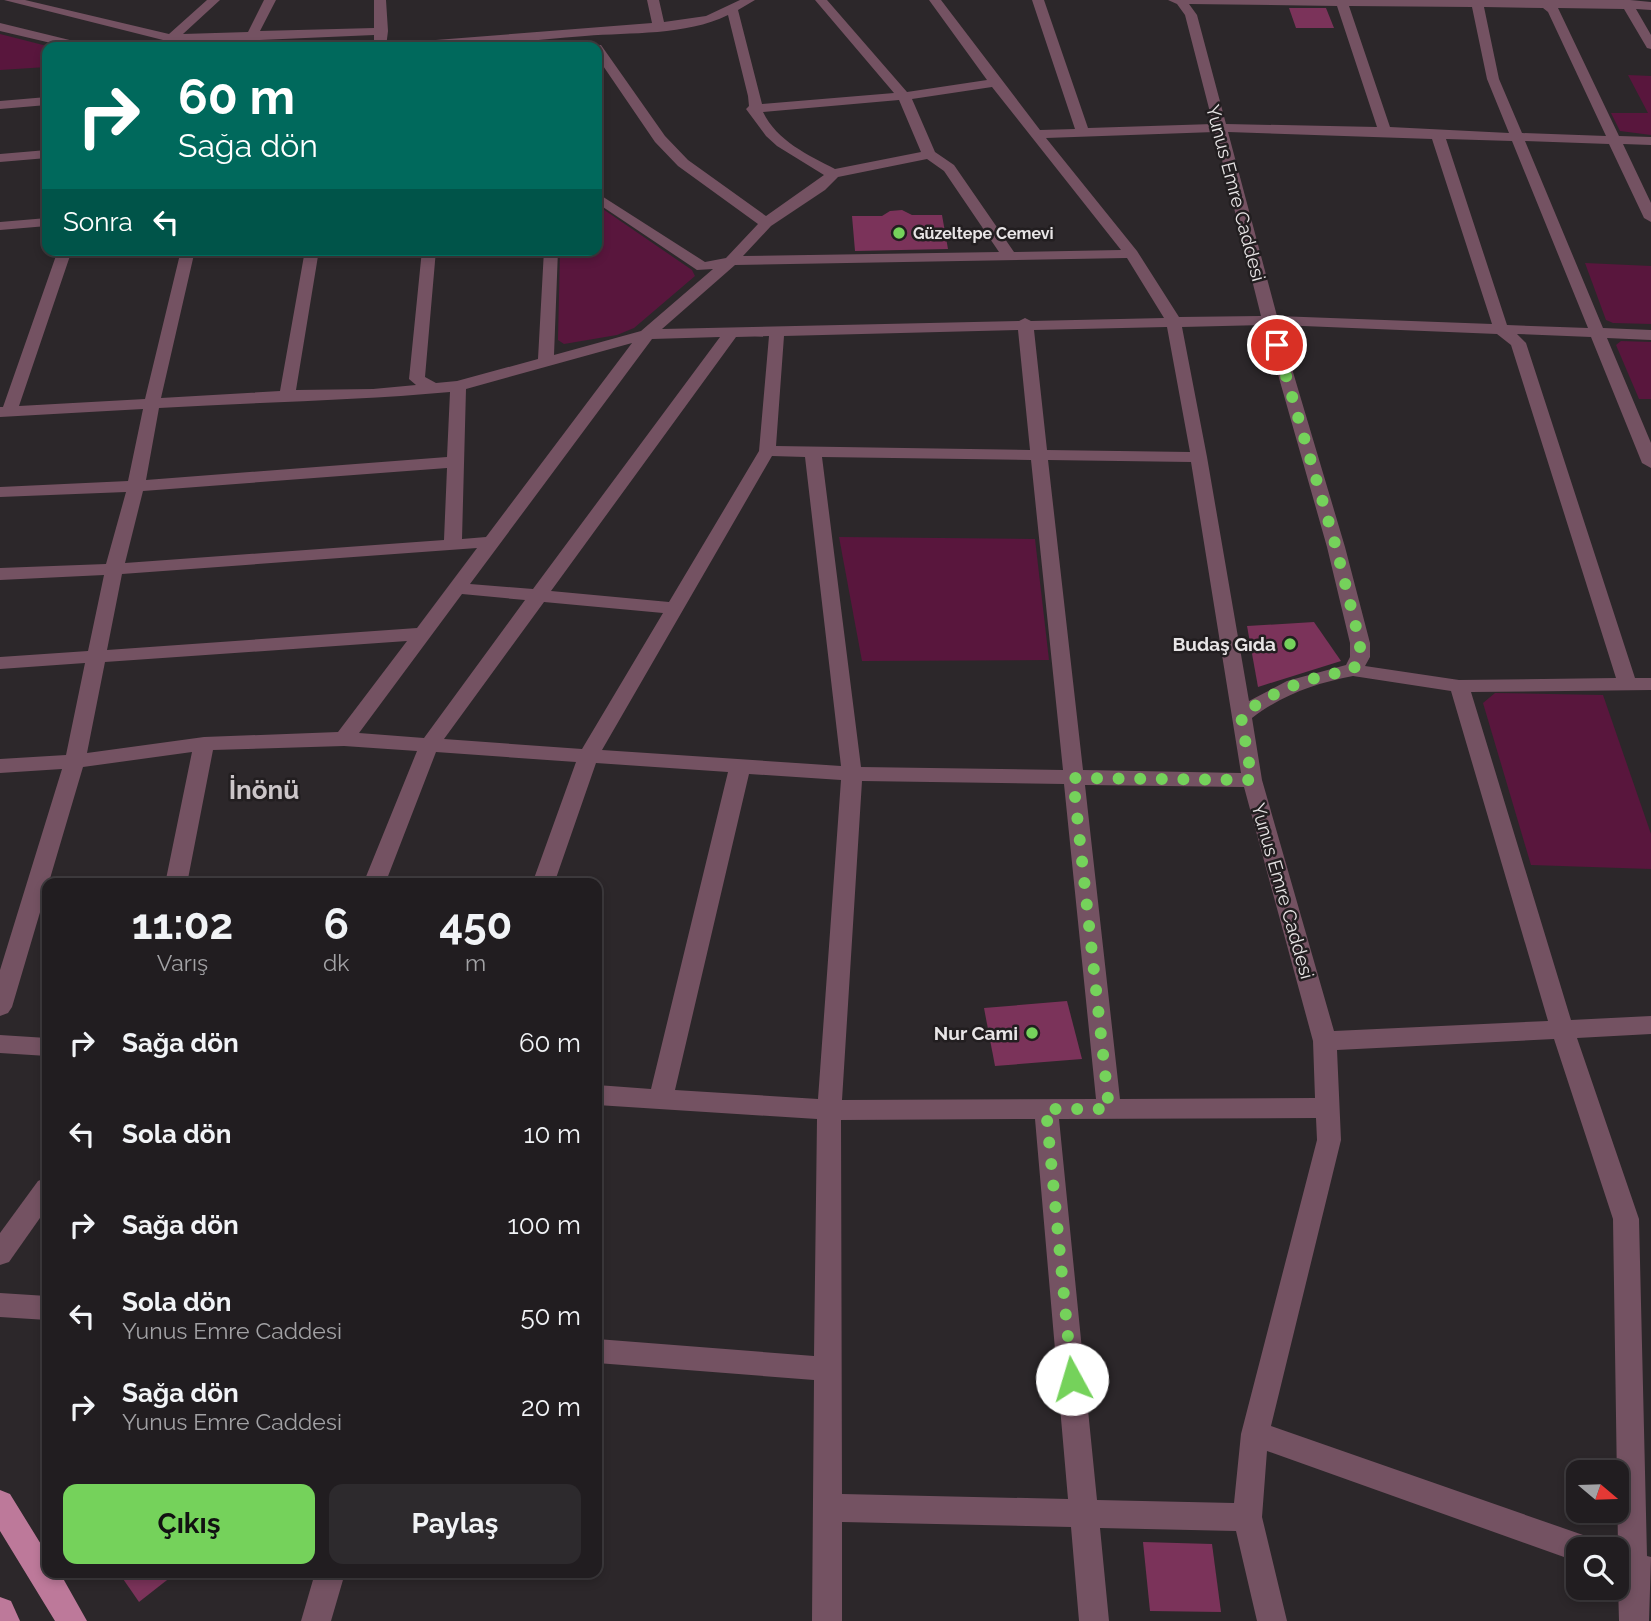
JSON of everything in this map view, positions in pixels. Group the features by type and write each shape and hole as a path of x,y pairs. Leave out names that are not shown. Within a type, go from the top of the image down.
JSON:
{"main road":[{"path":"0,1504 42,1572"},
{"path":"46,1578 72,1621"},
{"path":"0,1612 5,1621"}],"street":[{"path":"10,0 172,38 382,31"},
{"path":"167,42 213,0 224,0"},
{"path":"252,35 270,0"},
{"path":"380,0 381,42"},
{"path":"653,0 659,27"},
{"path":"503,42 659,27 710,19 749,0"},
{"path":"821,0 904,96 929,155 949,168 1010,257"},
{"path":"935,0 995,83 1132,254 1173,320"},
{"path":"1029,0 1048,0"},
{"path":"1038,0 1083,132"},
{"path":"1174,0 1626,3 1651,6"},
{"name":"Yunus Emre Caddesi","path":"1182,0 1191,15 1270,320 1356,627 1360,657 1353,670"},
{"path":"1341,1 1373,86 1385,131"},
{"path":"1477,2 1493,79 1520,138 1651,463"},
{"path":"1541,2 1553,10 1651,218"},
{"path":"1626,3 1651,45"},
{"path":"732,8 754,96 754,109 774,137 833,174"},
{"path":"0,27 62,42"},
{"path":"586,33 592,42"},
{"path":"602,57 660,139 683,163 766,223"},
{"path":"754,109 904,96 995,83"},
{"path":"0,105 42,101"},
{"path":"1037,134 1219,128 1651,141"},
{"path":"1438,135 1501,329 1518,343 1627,683"},
{"path":"0,158 42,154"},
{"path":"344,739 647,334 731,261 766,223 820,187 833,174 929,155"},
{"path":"602,200 702,267 731,261 1132,254"},
{"path":"0,226 42,222"},
{"path":"63,256 4,412 287,395 373,394 458,386 647,334 1025,323 1270,320 1651,335"},
{"path":"0,1007 75,761 114,569 136,486 152,402 187,256"},
{"path":"287,395 312,256"},
{"path":"428,256 417,379 432,388"},
{"path":"546,363 551,256"},
{"name":"Yunus Emre Caddesi","path":"1173,320 1199,457 1252,780 1325,1041 1329,1140 1255,1434 1247,1517 1272,1621"},
{"path":"1025,323 1109,1109"},
{"path":"545,878 587,756 766,451 777,329"},
{"path":"375,878 429,745 733,330"},
{"path":"453,543 458,386"},
{"path":"766,451 1199,457"},
{"path":"813,452 852,774 829,1110 827,1621"},
{"path":"0,492 136,486 455,463"},
{"path":"0,574 114,569 492,542"},
{"path":"457,588 675,608"},
{"path":"0,663 422,634"},
{"path":"1241,716 1261,700 1282,689 1305,680 1353,670 1459,686 1651,684"},
{"path":"1459,686 1562,1029 1626,1219 1634,1621"},
{"path":"0,766 75,761 204,744 344,739 852,774 1252,780"},
{"path":"177,878 204,744"},
{"path":"661,1099 740,766"},
{"path":"1325,1041 1651,1024"},
{"path":"0,1044 42,1048"},
{"path":"602,1095 829,1110 1329,1108"},
{"path":"1046,1109 1094,1621"},
{"path":"0,1254 42,1195"},
{"path":"0,1304 42,1308"},
{"path":"602,1351 828,1369"},
{"path":"1255,1434 1566,1543"},
{"path":"827,1508 1247,1517"},
{"path":"316,1621 329,1578"}],"shaded area":[{"path":"0,34 42,45 42,67 0,70"},
{"path":"1628,75 1651,76 1651,135 1620,131 1611,113 1648,113"},
{"path":"602,208 692,270 695,276 634,328 617,335 564,344 558,340 560,256 602,256"},
{"path":"1585,263 1651,266 1651,324 1613,323 1606,320"},
{"path":"1621,341 1651,342 1651,399 1639,399 1616,345"},
{"path":"839,537 1035,539 1049,660 862,661"},
{"path":"1495,693 1603,695 1651,834 1651,869 1531,865 1483,703"}],"building":[{"path":"1289,8 1326,8 1334,28 1296,28"},
{"name":"Güzeltepe Cemevi","path":"902,210 912,215 942,215 948,249 855,251 852,216 882,216 890,211"},
{"name":"Budaş Gıda","path":"1314,622 1341,661 1258,687 1247,626"},
{"name":"Nur Cami","path":"1067,1001 1082,1059 995,1066 984,1008"},
{"path":"1143,1542 1212,1544 1221,1612 1150,1611"},
{"path":"122,1578 170,1578 139,1602"}],"place":[{"name":"Güzeltepe Cemevi","path":"899,233"},
{"name":"Budaş Gıda","path":"1290,644"},
{"name":"Nur Cami","path":"1032,1033"}],"district":[{"name":"İnönü","path":"264,790"}],"route":[{"path":"1072,1379 1046,1109 1109,1109 1073,778 1252,780 1241,716 1261,700 1282,689 1305,680 1353,670 1360,657 1360,643 1336,547 1277,345"}]}
